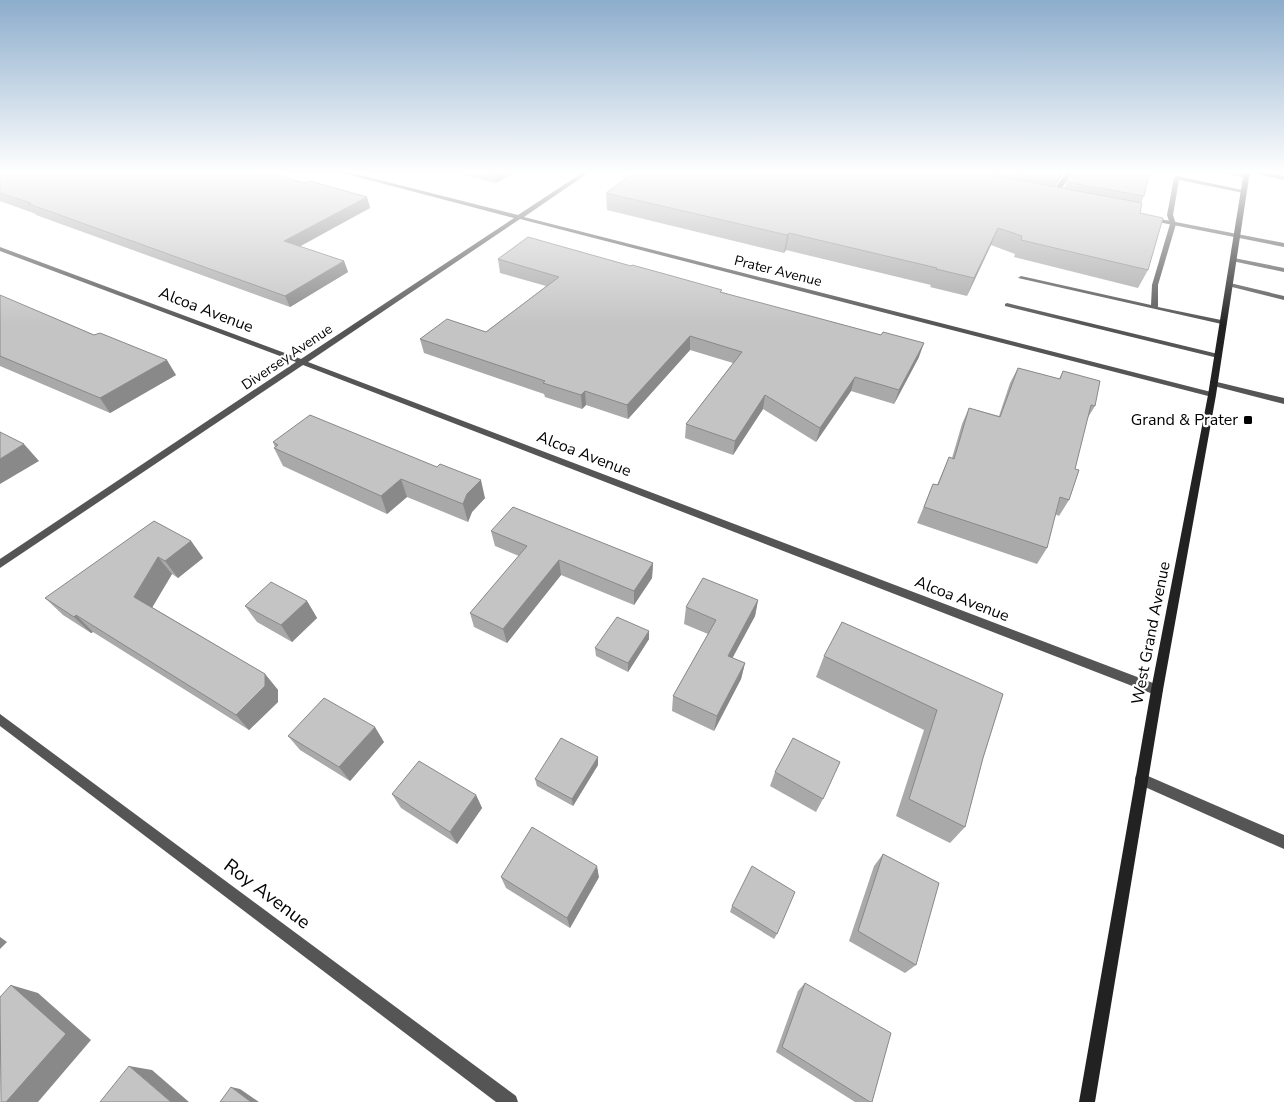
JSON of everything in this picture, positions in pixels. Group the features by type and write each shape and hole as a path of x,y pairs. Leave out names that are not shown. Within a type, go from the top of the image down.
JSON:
{"main road":[{"name":"West Grand Avenue","path":"1086,1102 1141,779 1213,389 1240,222"}],"street":[{"name":"Diversey Avenue","path":"0,564 511,222"},
{"name":"Prater Avenue","path":"541,222 1213,389 1284,401"},
{"path":"1166,222 1284,245"},
{"path":"1156,307 1155,285 1173,224"},
{"name":"Alcoa Avenue","path":"0,248 1157,690"},
{"path":"1234,260 1284,270"},
{"path":"1021,278 1223,323"},
{"path":"1230,285 1284,298"},
{"path":"1007,305 1148,341 1218,356"},
{"name":"Roy Avenue","path":"0,719 510,1102"},
{"path":"1141,779 1284,842"}],"building":[{"path":"80,222 319,222 284,241 344,261 285,296"},
{"path":"733,222 1162,222 1148,270 1021,240 1022,236 998,228 974,278 789,233 787,235"},
{"path":"528,237 722,290 720,292 881,335 883,332 924,343 899,390 855,377 820,428 765,395 735,441 686,424 742,352 690,336 627,405 585,391 581,395 543,383 545,381 420,339 447,319 486,332 559,277 498,259"},
{"path":"0,295 94,335 100,333 167,360 100,398 0,356"},
{"path":"1018,368 1060,379 1063,371 1100,381 1095,406 1091,405 1075,469 1079,470 1069,500 1060,497 1047,548 924,507 933,484 938,485 949,457 954,459 969,408 1000,417"},
{"path":"310,415 437,467 440,464 481,480 467,494 463,504 401,479 381,496 274,448 278,445 273,442"},
{"path":"0,432 24,444 0,459"},
{"path":"513,507 653,563 634,591 559,560 503,629 470,613 527,546 491,531"},
{"path":"154,521 191,541 165,561 158,557 134,597 265,674 265,686 236,715 76,615 74,617 45,598"},
{"path":"703,578 758,600 728,656 745,663 717,716 673,696 716,620 686,607"},
{"path":"271,582 307,601 281,625 245,606"},
{"path":"617,617 649,631 628,663 595,648"},
{"path":"842,622 1003,694 983,758 965,827 909,799 937,710 824,656"},
{"path":"324,698 375,727 339,767 288,736"},
{"path":"561,738 598,757 572,799 535,779"},
{"path":"793,738 840,762 823,799 775,772"},
{"path":"419,761 476,795 450,832 392,794"},
{"path":"532,827 597,866 567,918 501,877"},
{"path":"883,854 939,883 916,965 858,931"},
{"path":"752,866 795,892 777,934 732,906"},
{"path":"805,983 891,1033 872,1102 782,1047"},
{"path":"11,985 66,1034 6,1102 1,1102 0,997"},
{"path":"129,1066 171,1102 100,1102"},
{"path":"231,1087 251,1102 220,1102"}],"place":[{"name":"Grand & Prater","path":"1248,420"}]}
